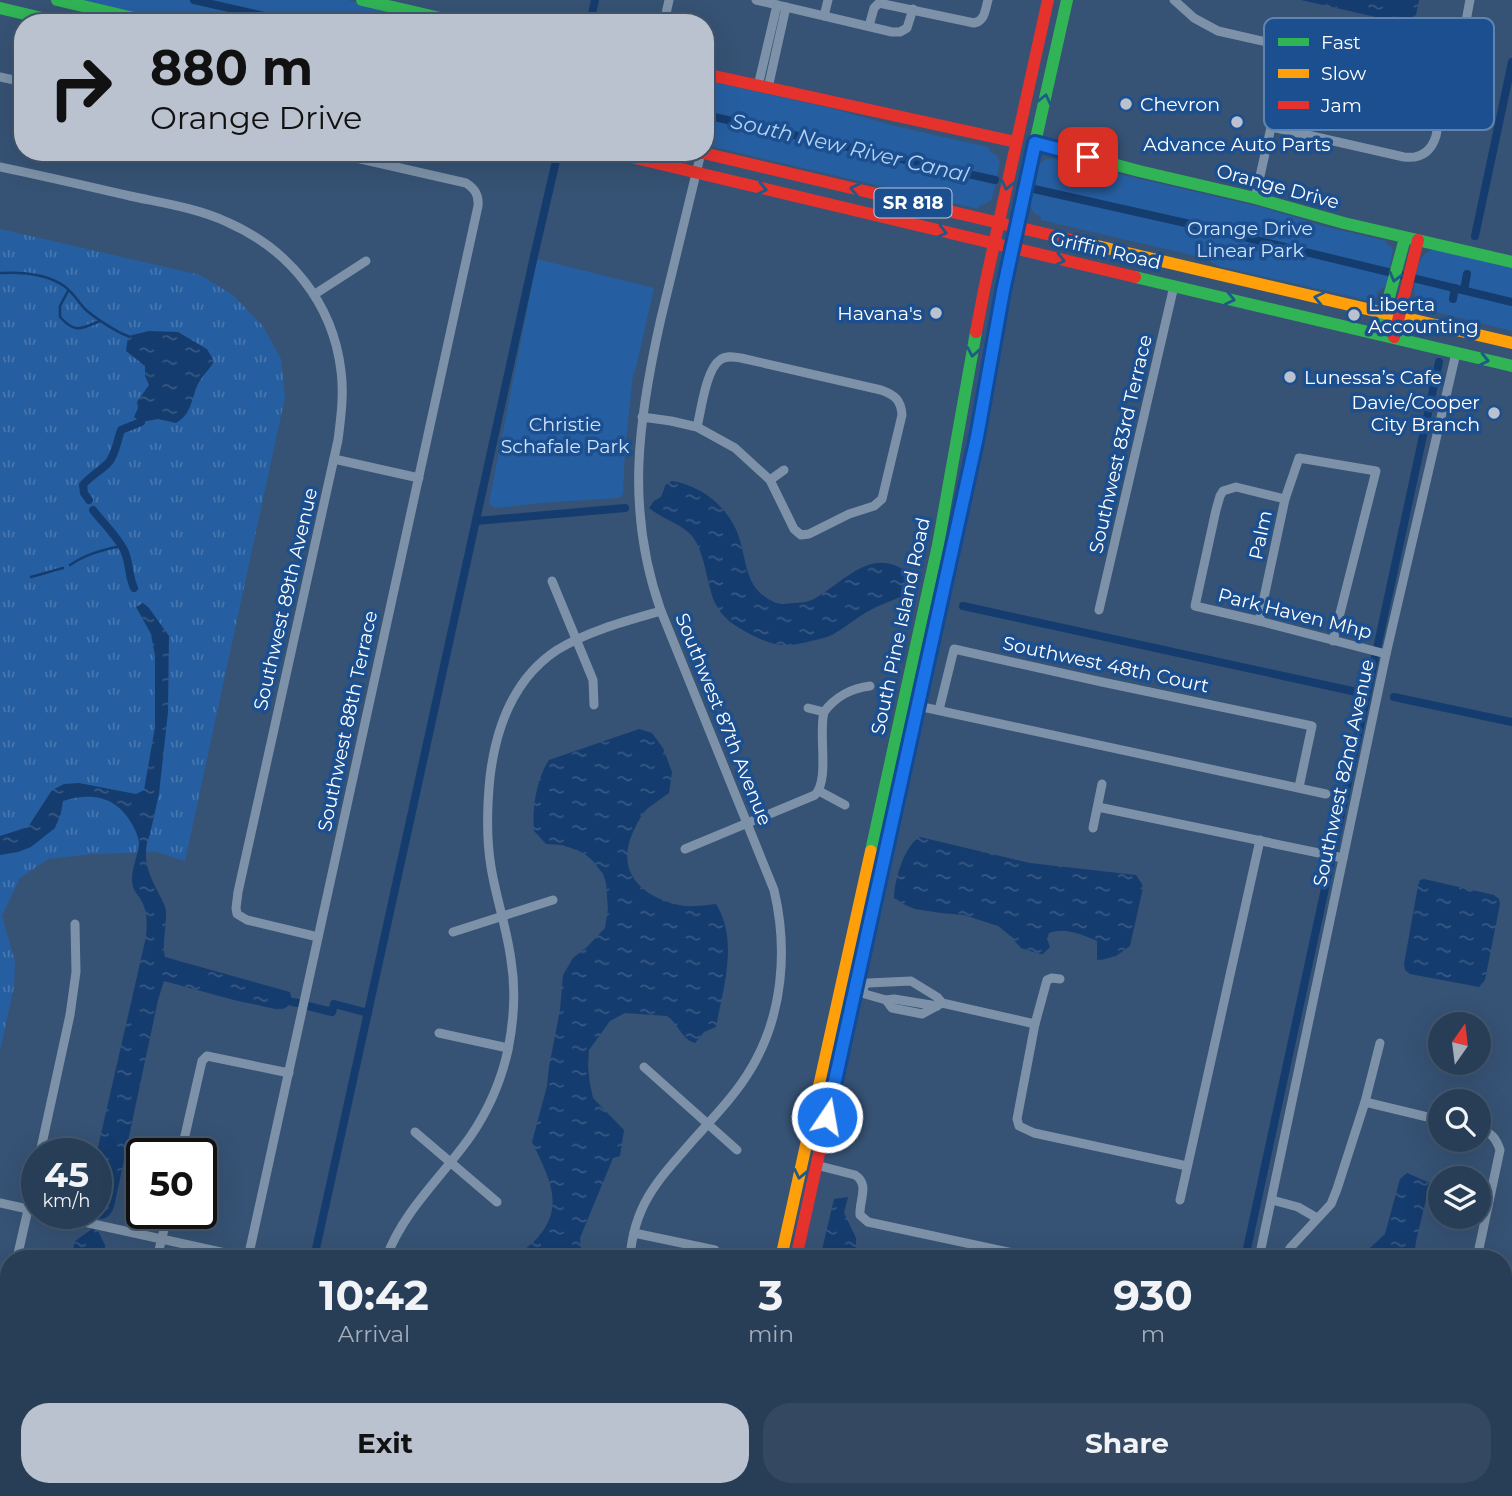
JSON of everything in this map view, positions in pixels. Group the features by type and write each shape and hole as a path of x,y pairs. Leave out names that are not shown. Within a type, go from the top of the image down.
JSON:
{"main road":[{"path":"57,0 117,14"},
{"path":"362,0 387,2 430,14"},
{"name":"South Pine Island Road","path":"783,1250 938,545 998,223 1048,0"},
{"name":"South Pine Island Road","path":"798,1250 859,986 897,797 977,437 1012,248 1067,0"},
{"path":"0,8 25,14"},
{"path":"714,76 1016,142"},
{"name":"Orange Drive","path":"1035,143 1255,198 1344,223 1410,246 1512,262"},
{"name":"Griffin Road","path":"714,156 998,223 1401,311 1512,343"},
{"name":"Griffin Road","path":"647,161 1512,366"},
{"path":"1379,334 1410,246"},
{"path":"1394,337 1401,311 1410,246"},
{"path":"1456,353 1473,342 1498,340"},
{"path":"883,794 897,797"}],"street":[{"path":"755,0 892,32 907,28 913,9"},
{"path":"824,16 828,0"},
{"path":"869,26 874,8 879,3 974,23 982,19 988,0"},
{"path":"1174,0 1205,25 1218,31 1264,42"},
{"path":"1466,18 1470,0"},
{"path":"763,87 781,6"},
{"path":"1255,198 1271,130"},
{"path":"1285,130 1404,157 1419,157 1434,143 1437,130"},
{"name":"Southwest 88th Terrace","path":"250,1250 478,206 476,192 466,183 369,161"},
{"name":"Southwest 87th Avenue","path":"631,1250 642,1207 652,1188 736,1090 753,1065 773,1017 780,982 782,945 778,905 748,823 661,611 654,591 640,521 638,461 642,417 654,352 698,161"},
{"name":"Southwest 89th Avenue","path":"0,167 192,210 253,234 288,261 315,293 330,325 341,372 338,440 236,908 237,914 247,920 318,937"},
{"path":"315,293 366,261"},
{"name":"Southwest 83rd Terrace","path":"1100,610 1174,286"},
{"name":"Southwest 82nd Avenue","path":"1261,1250 1340,857 1456,353"},
{"path":"642,417 697,427 735,448 770,480 794,530 805,535 879,503 884,495 902,415 900,402 894,395 881,390 733,357 718,361 711,371 697,427"},
{"name":"Palm","path":"1259,621 1285,499 1299,458 1376,471 1333,641"},
{"path":"334,459 419,478"},
{"path":"770,480 784,470"},
{"name":"Park Haven Mhp","path":"1285,499 1236,487 1223,491 1216,510 1195,606 1386,654"},
{"path":"552,581 593,680 594,705"},
{"path":"389,1250 405,1219 471,1136 487,1109 500,1078 508,1048 514,1010 513,976 491,868 487,814 492,761 499,730 510,703 530,673 558,650 602,629 661,611"},
{"name":"Southwest 48th Court","path":"939,710 954,649 1312,726 1299,787"},
{"path":"685,849 808,799 819,791 822,780 824,712 849,691 870,685"},
{"path":"918,706 1326,794"},
{"path":"808,708 824,712"},
{"path":"1093,828 1102,784"},
{"path":"819,791 845,805"},
{"path":"1098,807 1340,857"},
{"path":"1180,1200 1260,841"},
{"path":"453,932 553,900"},
{"path":"43,1138 70,1015 76,972 75,924"},
{"path":"1060,979 1047,980 1035,1024 1017,1119 1018,1126 1034,1133 1187,1166"},
{"path":"842,982 859,986 867,983 911,981 937,997 940,1005"},
{"path":"859,986 865,994 886,1000 940,1005 1035,1024"},
{"path":"911,1012 923,988"},
{"path":"886,1000 892,1008 922,1014 940,1005"},
{"path":"439,1033 508,1048"},
{"path":"1288,1250 1331,1204 1338,1189 1380,1043"},
{"path":"184,1138 202,1061 206,1056 289,1073"},
{"path":"645,1067 737,1150"},
{"path":"1364,1102 1428,1117"},
{"path":"415,1132 497,1202"},
{"path":"1479,1250 1500,1150 1491,1134"},
{"path":"816,1165 860,1177 864,1185 860,1215 868,1222 999,1250"},
{"path":"1272,1200 1298,1207 1317,1218"},
{"path":"0,1203 21,1207"},
{"path":"112,1228 212,1250"},
{"path":"20,1250 27,1229"},
{"path":"159,1250 164,1229"},
{"path":"634,1233 715,1250"}],"green space":[{"path":"81,0 348,0 408,14 141,14"},
{"path":"714,82 988,147 1000,162 992,199 978,209 714,147"},
{"name":"Orange Drive Linear Park","path":"1045,159 1265,208 1323,226 1386,241 1393,250 1387,282 1376,293 1378,297 1367,300 1218,266 1204,258 1041,220 1030,206 1039,164"},
{"path":"0,229 200,275 233,295 263,326 281,359 285,397 185,861 156,852 92,854 48,859 20,878 2,916 15,961 14,987 0,1051"},
{"path":"1434,249 1512,265 1512,331 1422,307 1416,300 1415,281 1423,256"},
{"name":"Christie Schafale Park","path":"537,259 654,288 633,374 623,494 619,498 496,508 489,503"}],"water":[{"path":"1301,0 1419,0 1416,15 1411,18 1380,18"},
{"path":"149,331 178,332 207,349 214,361 198,384 188,411 176,423 158,419 141,422 134,417 138,408 137,402 149,385 145,366 126,351 128,336"},
{"path":"672,481 704,493 722,508 735,526 752,582 763,596 775,602 785,604 812,600 859,569 883,563 896,566 909,574 906,594 872,609 827,637 787,645 758,638 734,625 718,608 699,547 689,533 649,508 661,497 666,484"},
{"path":"143,603 149,608 169,636 168,712 159,794 146,850 151,878 165,907 165,957 290,992 291,1001 280,1010 164,981 129,1138 126,1138 126,1151 112,1210 112,1138 100,1138 146,937 145,909 132,882 138,839 132,824 119,807 93,797 63,801 55,828 31,847 0,855 0,836 28,827 52,790 64,784 79,783 136,794 144,790 155,727 155,656 151,634 136,607"},
{"path":"639,729 652,733 663,748 672,772 669,793 647,809 633,832 628,846 630,870 643,889 665,901 688,906 716,904 727,933 727,965 716,1027 704,1032 695,1043 667,1016 625,1013 610,1021 589,1050 588,1067 593,1098 624,1130 620,1156 613,1158 580,1238 581,1250 523,1250 539,1236 547,1224 553,1201 548,1177 532,1142 547,1086 563,975 573,958 605,928 608,909 606,883 593,861 571,848 546,844 534,831 534,804 538,785 549,760"},
{"path":"920,837 1030,863 1136,875 1143,888 1130,946 1116,956 1097,961 1097,941 1061,931 1049,933 1047,939 1050,947 1040,954 1021,948 998,926 964,915 915,909 903,904 894,899 898,874 909,848"},
{"path":"1420,880 1494,895 1499,899 1485,980 1479,987 1410,974 1405,970 1418,886"},
{"path":"1407,1173 1428,1182 1415,1250 1368,1250 1385,1234 1400,1179"},
{"path":"848,1197 844,1213 856,1238 856,1250 822,1250 834,1199"},
{"path":"92,1229 98,1231 105,1245 105,1250 73,1250 75,1241"}],"waterway":[{"name":"South New River Canal","path":"194,0 255,14"},
{"path":"592,14 595,0"},
{"path":"1475,236 1512,62"},
{"name":"South New River Canal","path":"714,117 995,180"},
{"path":"316,1250 556,161"},
{"name":"South New River Canal","path":"1034,189 1512,302"},
{"path":"0,273 34,275 57,282 70,291 90,313 128,336"},
{"path":"1464,290 1467,274"},
{"path":"1453,299 1455,288"},
{"path":"68,291 60,306 60,317 65,322 78,328 100,321"},
{"path":"1247,1250 1439,362"},
{"path":"89,500 83,485 109,462 121,430 141,422"},
{"path":"476,521 625,508"},
{"path":"93,510 124,550 134,588"},
{"path":"70,565 94,553 121,546"},
{"path":"31,577 63,568"},
{"path":"963,606 1366,694"},
{"path":"1394,697 1512,722"},
{"path":"292,1002 298,1003"},
{"path":"308,1006 332,1012 334,1004 368,1013"}],"traffic: fast":[{"path":"57,0 117,14"},
{"path":"362,0 423,14"},
{"path":"1035,143 1067,0"},
{"path":"0,8 25,14"},
{"path":"1035,143 1344,223 1512,262"},
{"path":"1379,334 1405,238"},
{"path":"1135,277 1512,366"},
{"path":"871,851 938,545 976,332"}],"traffic: slow":[{"path":"1076,241 1512,343"},
{"path":"873,909 932,640"},
{"path":"783,1250 871,851"}],"traffic: jam":[{"path":"976,332 1048,0"},
{"path":"714,76 1016,142"},
{"path":"932,640 977,437 1003,291 1035,143"},
{"path":"714,156 1076,241"},
{"path":"648,161 1135,277"},
{"path":"1394,337 1418,240"},
{"path":"798,1250 873,909"}],"place":[{"name":"Chevron","path":"1126,104"},
{"name":"Advance Auto Parts","path":"1237,122"},
{"name":"Havana's","path":"936,313"},
{"name":"Liberta Accounting","path":"1354,315"},
{"name":"Lunessa’s Cafe","path":"1290,377"},
{"name":"Davie/Cooper City Branch","path":"1494,413"}],"route":[{"path":"827,1117 977,437 1003,291 1035,143 1088,157"}]}
